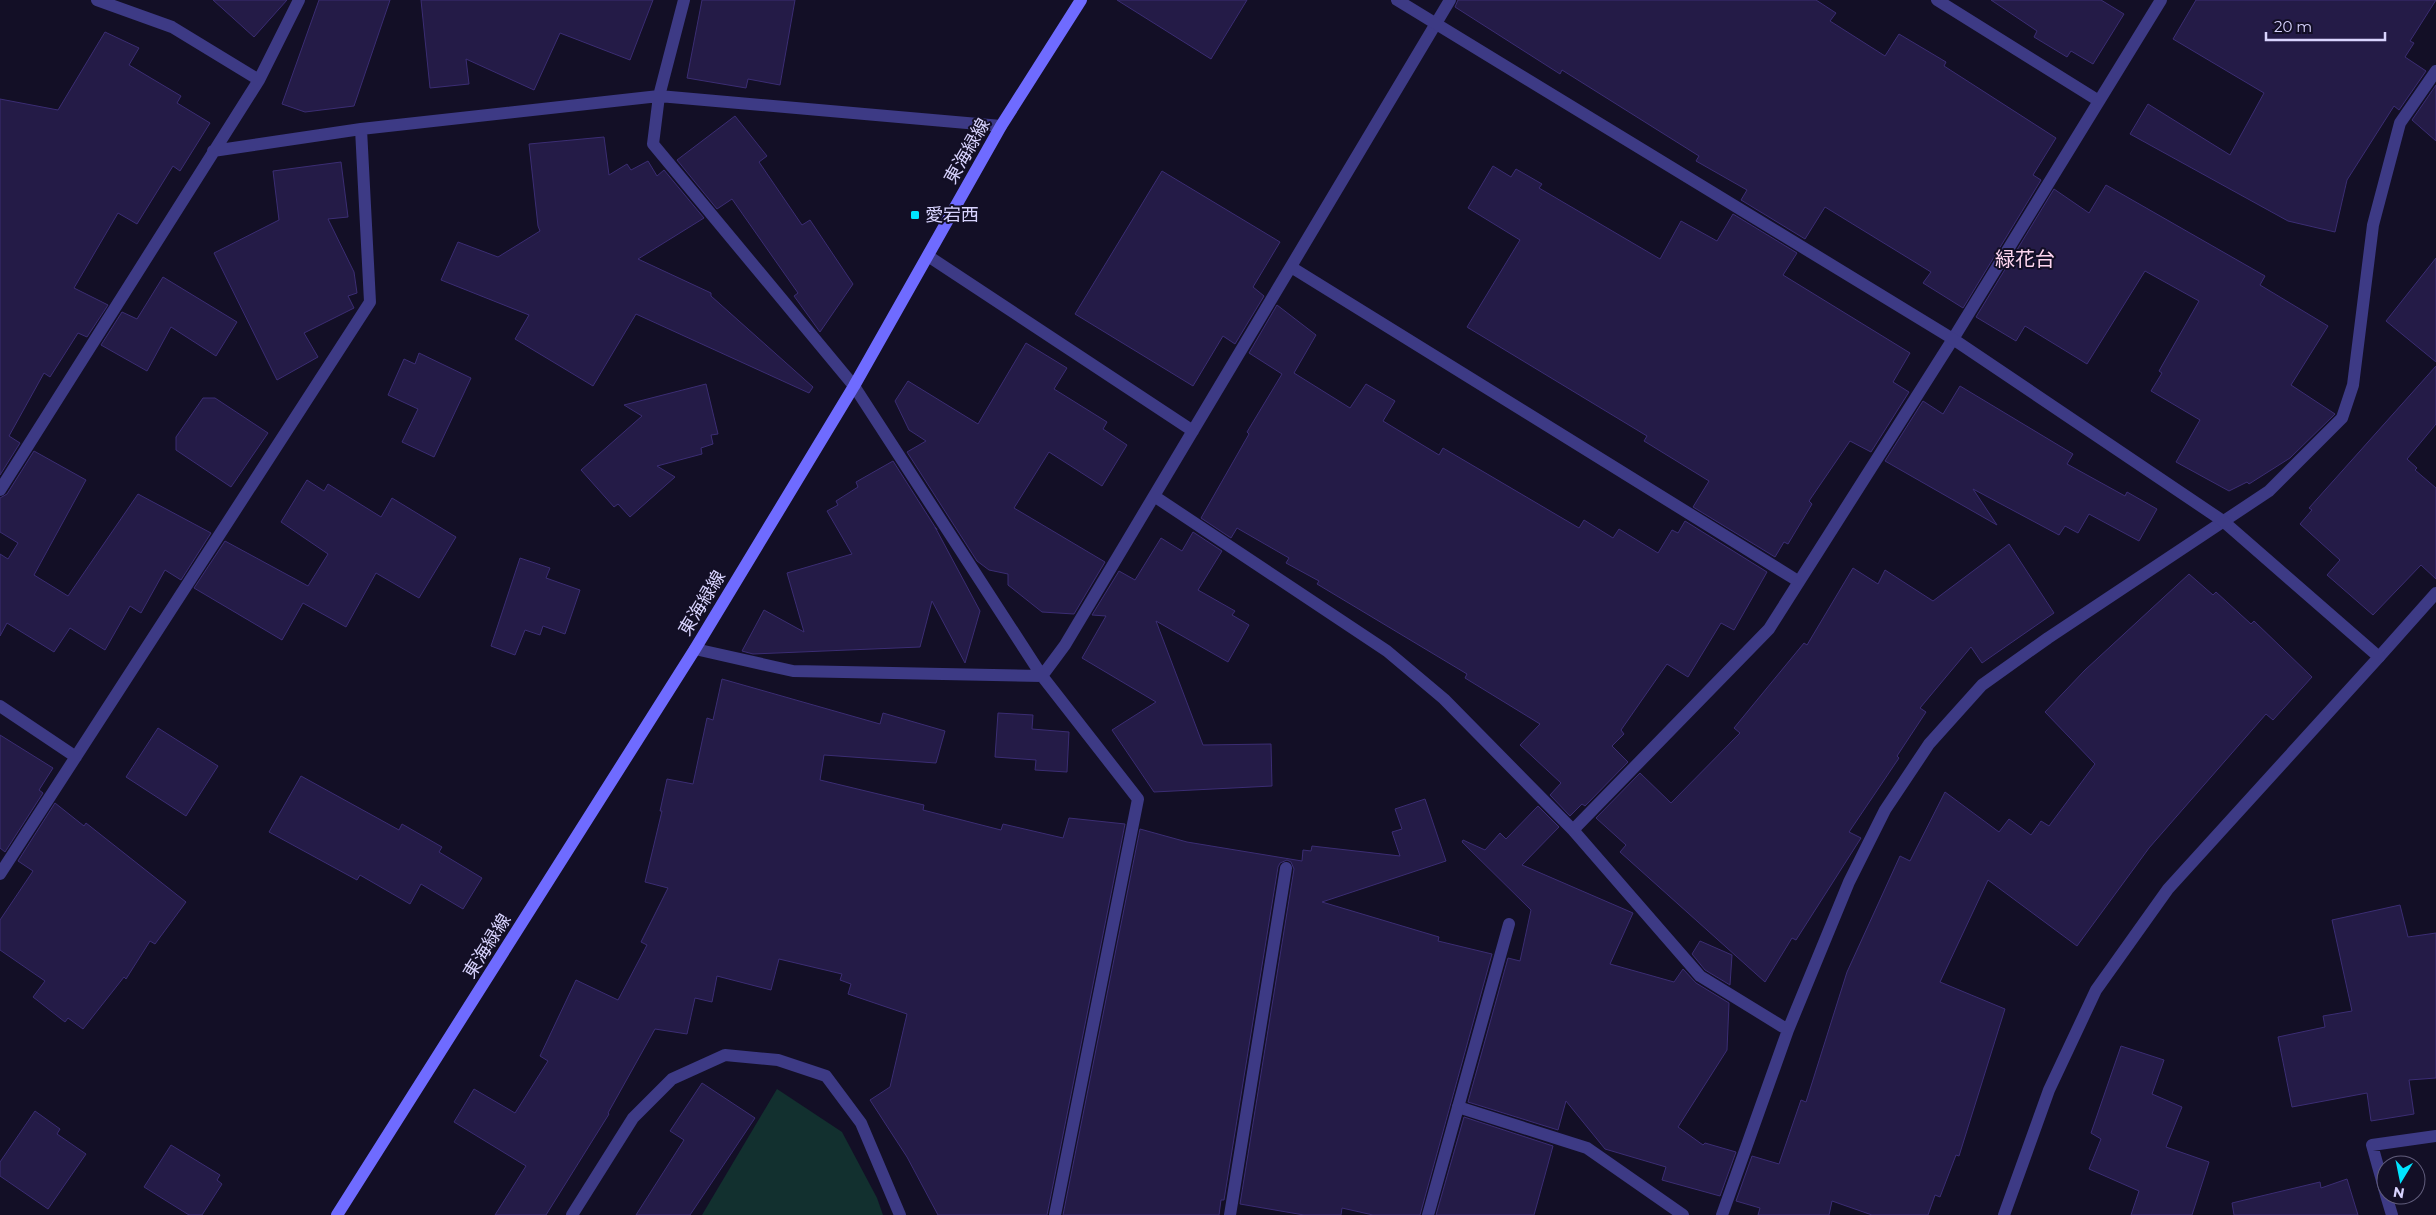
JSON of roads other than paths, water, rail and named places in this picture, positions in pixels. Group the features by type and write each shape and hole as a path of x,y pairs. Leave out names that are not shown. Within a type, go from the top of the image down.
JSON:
{"main road":[{"name":"東海緑線","path":"337,1215 695,649 854,386 1001,126 1081,0"}],"street":[{"path":"97,0 172,27 259,80"},
{"path":"0,490 259,80 299,0"},
{"path":"684,0 659,96 653,144 854,386 1042,676 1138,799 1054,1215"},
{"path":"1397,0 1953,339 2223,522 2379,657"},
{"path":"1042,676 1066,645 1450,0"},
{"path":"1937,0 2099,101"},
{"path":"1573,830 1769,629 1953,339 2161,0"},
{"path":"1722,1215 1788,1030 1849,882 1885,810 1929,744 1982,686 2269,491 2342,418 2354,385 2373,225 2400,123 2436,71"},
{"path":"213,151 361,130 659,96 1001,126"},
{"path":"0,874 370,302 361,130"},
{"path":"928,256 1193,431"},
{"path":"1291,267 1798,581"},
{"path":"1154,496 1387,651 1444,699 1573,830 1700,976 1788,1030"},
{"path":"2004,1215 2049,1090 2096,990 2168,890 2436,593"},
{"path":"695,649 792,671 1042,676"},
{"path":"0,706 76,757"},
{"path":"1230,1215 1286,868"},
{"path":"1428,1215 1509,924"},
{"path":"572,1215 633,1118 672,1079 725,1055 778,1060 826,1076 861,1123 900,1215"},
{"path":"1458,1107 1587,1148 1683,1215"},
{"path":"2376,1159 2372,1145 2436,1136"}],"place":[{"name":"愛宕西","path":"915,215"}],"district":[{"name":"緑花台","path":"2025,259"}]}
